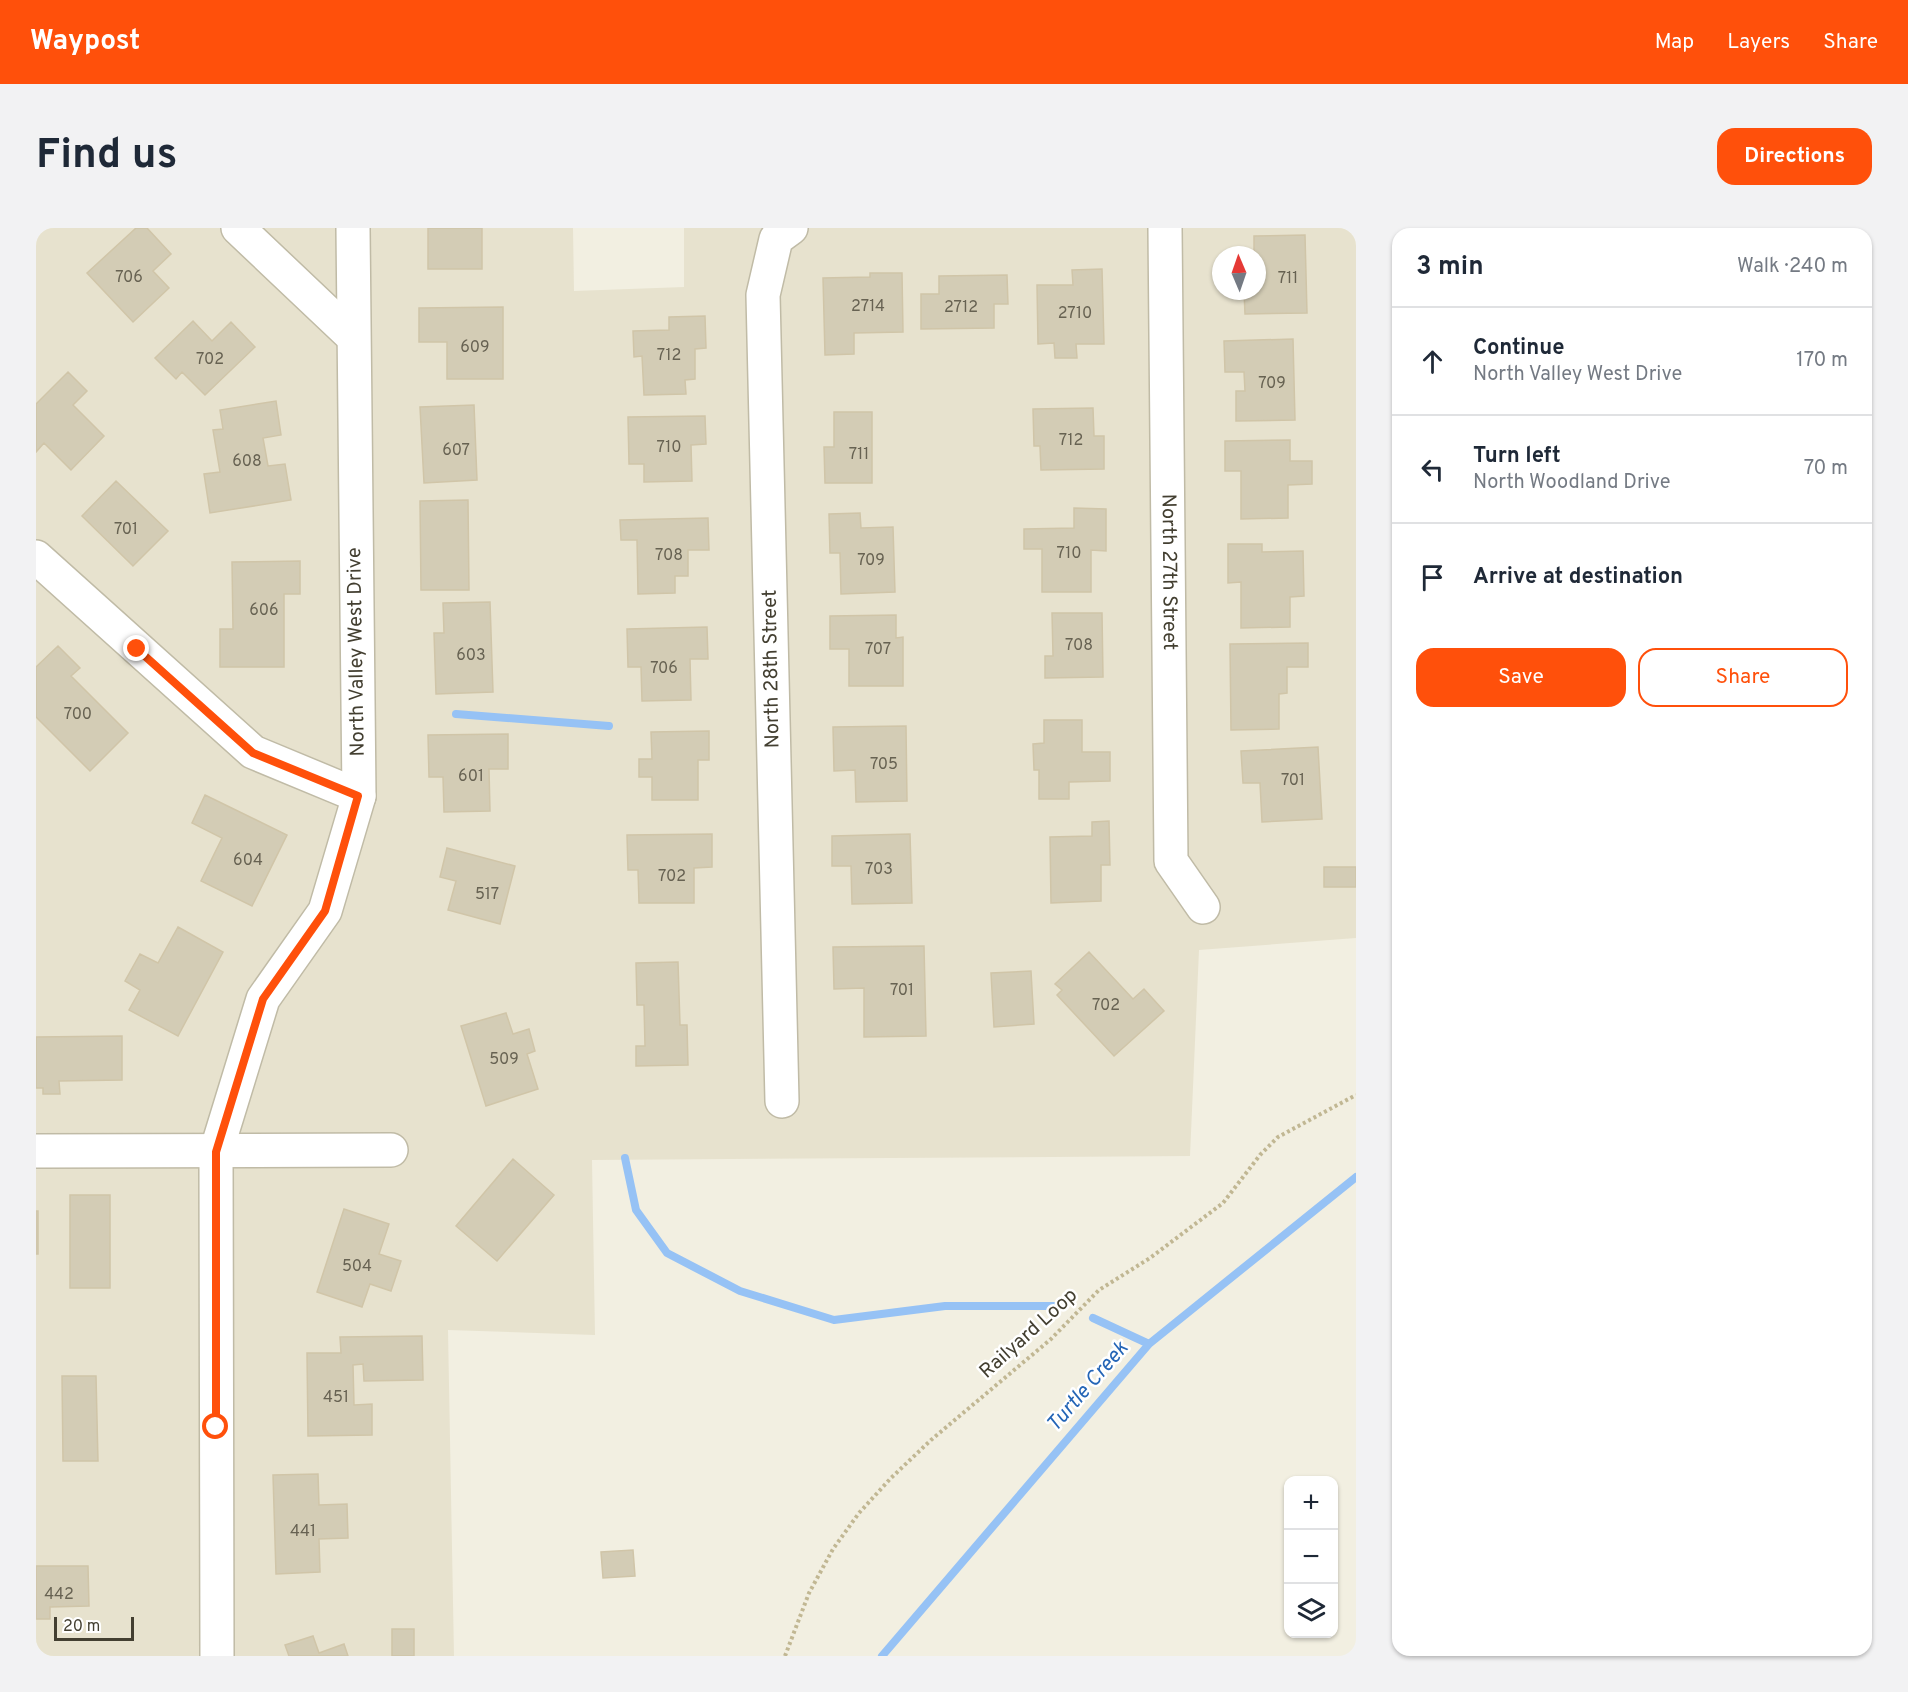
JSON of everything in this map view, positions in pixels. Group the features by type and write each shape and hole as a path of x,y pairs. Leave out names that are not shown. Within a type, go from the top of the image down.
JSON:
{"street":[{"path":"238,228 352,336"},
{"name":"North Valley West Drive","path":"217,1656 216,1152 263,999 325,911 358,796 352,336 353,228"},
{"name":"North 27th Street","path":"1165,228 1172,861 1203,907"},
{"name":"North 28th Street","path":"782,1101 763,295 783,234"},
{"path":"42,574 253,753 358,796"},
{"path":"36,1151 391,1150"}],"path":[{"name":"Railyard Loop","path":"785,1656 809,1593 833,1549 860,1513 891,1478 931,1440 1051,1339 1099,1290 1150,1258 1223,1203 1260,1155 1278,1137 1356,1095"}],"shaded area":[{"path":"36,228 573,228 574,291 684,287 684,228 1356,228 1356,938 1199,950 1190,1156 592,1160 595,1335 448,1330 454,1656 36,1656"}],"building":[{"path":"136,228 147,228 171,254 153,271 169,288 133,322 87,273"},
{"path":"428,228 482,228 482,269 428,269"},
{"path":"1305,235 1307,313 1245,314 1244,300 1266,300 1266,246 1254,246 1254,236"},
{"path":"1102,269 1104,344 1076,344 1077,358 1055,358 1054,343 1038,344 1037,285 1073,285 1072,270"},
{"path":"870,273 902,273 903,332 854,333 854,354 825,355 823,278 870,277"},
{"path":"1007,275 1008,304 994,304 994,328 921,329 921,294 939,294 939,276"},
{"path":"503,307 503,379 447,379 447,342 419,342 419,308"},
{"path":"705,316 706,348 695,349 695,379 685,380 686,394 644,395 642,356 634,357 633,331 669,330 669,317"},
{"path":"193,321 212,341 231,322 255,347 205,395 182,372 176,379 155,358"},
{"path":"1293,339 1295,420 1236,421 1236,391 1245,391 1244,372 1225,372 1224,341"},
{"path":"68,372 87,391 73,405 104,436 71,470 44,443 36,452 36,404"},
{"path":"276,401 281,435 263,438 268,466 285,464 291,500 210,513 204,474 220,472 213,430 223,429 220,410"},
{"path":"474,405 477,480 424,483 420,407"},
{"path":"1093,408 1094,436 1104,436 1104,469 1041,470 1040,446 1034,446 1033,409"},
{"path":"834,412 872,412 872,483 825,483 824,447 834,447"},
{"path":"705,416 706,444 691,445 692,481 644,482 644,464 629,464 628,417"},
{"path":"1290,440 1290,461 1312,461 1312,484 1288,485 1288,518 1241,519 1241,471 1225,471 1225,441"},
{"path":"116,481 168,531 133,566 82,516"},
{"path":"468,500 469,590 421,590 420,501"},
{"path":"1074,508 1106,509 1106,551 1091,550 1091,592 1042,592 1042,549 1024,549 1024,529 1074,528"},
{"path":"860,513 861,528 893,527 895,592 841,594 840,553 830,553 829,514"},
{"path":"708,518 709,550 688,550 688,576 675,576 675,593 638,594 637,540 621,540 620,520"},
{"path":"1228,544 1262,544 1262,552 1303,551 1304,596 1290,597 1290,627 1241,628 1241,582 1228,583"},
{"path":"300,561 300,594 284,594 284,667 220,667 220,629 233,629 232,562"},
{"path":"490,602 493,692 436,694 434,633 444,633 443,603"},
{"path":"1052,613 1102,613 1103,677 1045,678 1045,656 1053,656"},
{"path":"896,615 896,638 903,637 903,686 849,686 849,649 830,649 830,616"},
{"path":"707,627 708,659 690,659 691,700 642,701 641,667 628,667 627,629"},
{"path":"1308,643 1308,667 1287,667 1287,693 1279,694 1279,729 1231,730 1230,644"},
{"path":"58,646 80,668 71,676 128,733 90,771 36,717 36,667"},
{"path":"1044,720 1082,720 1082,752 1110,752 1110,781 1069,782 1069,799 1039,799 1039,770 1034,770 1033,744 1044,743"},
{"path":"906,726 907,801 856,802 855,770 834,771 833,727"},
{"path":"709,731 709,760 698,760 698,800 652,800 652,777 639,777 639,759 652,759 651,732"},
{"path":"508,734 508,769 489,769 490,811 444,812 443,777 429,777 428,735"},
{"path":"1318,747 1322,819 1262,822 1260,783 1243,783 1241,751"},
{"path":"205,795 287,835 252,906 201,881 222,838 192,823"},
{"path":"1109,821 1110,865 1101,865 1101,901 1051,903 1050,837 1092,836 1092,822"},
{"path":"712,834 712,867 694,868 694,903 639,903 638,870 628,870 627,835"},
{"path":"910,834 912,903 852,904 851,866 832,866 832,836"},
{"path":"447,848 515,866 500,924 448,910 456,881 440,877"},
{"path":"1324,867 1356,867 1356,887 1324,887"},
{"path":"178,927 223,952 178,1036 129,1010 140,990 125,981 140,954 158,963"},
{"path":"924,946 926,1036 864,1037 864,988 834,989 833,947"},
{"path":"1089,952 1133,999 1144,989 1164,1011 1114,1056 1057,995 1062,990 1055,984"},
{"path":"678,962 680,1025 687,1025 688,1065 636,1066 636,1046 645,1046 644,1005 637,1005 636,963"},
{"path":"1031,971 1034,1024 994,1027 991,973"},
{"path":"506,1013 513,1034 529,1029 535,1051 527,1054 538,1089 486,1106 461,1026"},
{"path":"122,1036 122,1080 59,1081 60,1094 43,1094 43,1088 36,1088 36,1037"},
{"path":"513,1159 554,1195 497,1261 456,1226"},
{"path":"70,1195 110,1195 110,1288 70,1288"},
{"path":"344,1209 389,1224 379,1254 401,1261 391,1291 370,1284 362,1307 317,1292"},
{"path":"36,1211 38,1211 38,1254 36,1254"},
{"path":"422,1336 423,1380 364,1381 363,1364 353,1365 354,1405 372,1404 372,1435 308,1436 307,1353 341,1353 340,1337"},
{"path":"62,1376 96,1376 98,1461 63,1461"},
{"path":"318,1474 319,1505 347,1504 348,1538 319,1539 320,1572 276,1574 273,1475"},
{"path":"633,1550 635,1576 603,1578 601,1552"},
{"path":"36,1566 88,1566 89,1606 50,1607 50,1619 36,1619"},
{"path":"392,1629 414,1629 414,1656 392,1656"},
{"path":"313,1636 319,1653 344,1644 348,1656 289,1656 285,1645"}],"waterway":[{"path":"456,714 609,726"},
{"path":"625,1158 636,1210 667,1253 740,1291 834,1320 945,1306 1058,1306"},
{"name":"Turtle Creek","path":"882,1656 1149,1344 1356,1177"},
{"path":"1093,1318 1149,1344"}],"route":[{"path":"137,649 253,753 358,796 325,911 263,999 216,1152 216,1427"}]}
